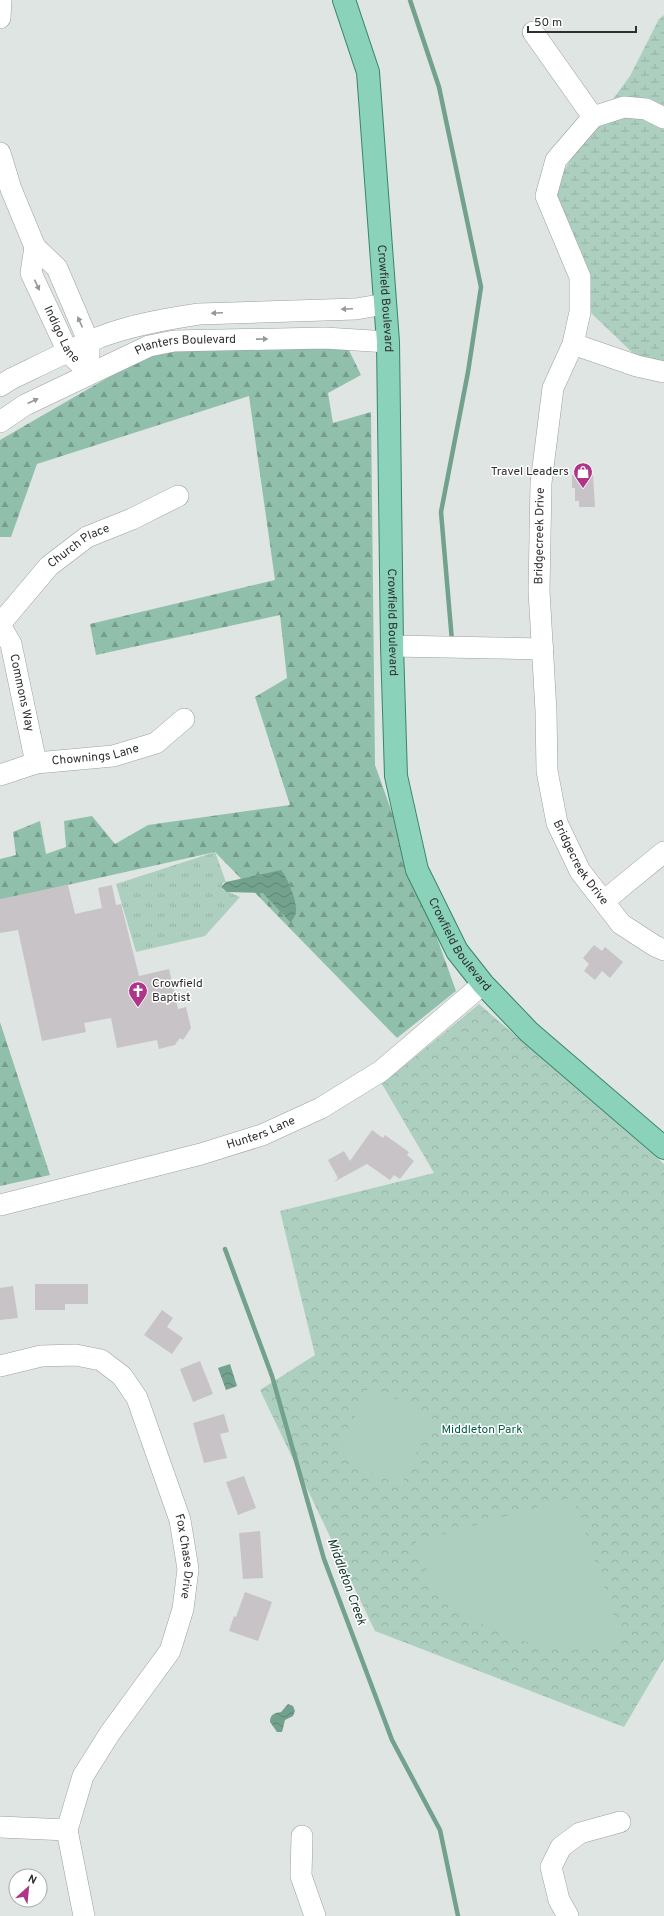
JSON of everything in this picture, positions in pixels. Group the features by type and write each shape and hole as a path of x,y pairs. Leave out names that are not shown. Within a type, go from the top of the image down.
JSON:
{"main road":[{"name":"Crowfield Boulevard","path":"344,0 368,72 388,342 392,646 396,776 416,870 457,951 483,984 529,1032 664,1148"}],"street":[{"path":"0,18 1,0"},
{"path":"533,32 593,117 624,107 646,109 664,118"},
{"name":"Bridgecreek Drive","path":"593,117 556,160 546,196 580,277 580,312 573,344 553,388 541,483 539,591 543,649 547,771 557,823 580,871 621,924 654,946 664,950"},
{"name":"Indigo Lane","path":"0,153 11,189 36,247 57,268 89,343 90,373"},
{"name":"Indigo Lane","path":"36,247 31,273 68,352 90,373"},
{"path":"0,386 10,379 101,337 141,325 199,314 356,309 385,304"},
{"name":"Planters Boulevard","path":"0,422 25,405 149,346 174,341 325,338 388,342"},
{"path":"573,344 637,366 664,372"},
{"name":"Church Place","path":"0,625 27,590 49,566 87,537 132,519 178,496"},
{"name":"Commons Way","path":"0,625 12,644 36,764"},
{"path":"392,646 543,649"},
{"name":"Chownings Lane","path":"0,775 36,764 113,756 156,743 184,719"},
{"path":"604,901 664,852"},
{"name":"Hunters Lane","path":"0,1205 201,1154 262,1135 321,1108 380,1070 483,984"},
{"name":"Fox Chase Drive","path":"0,1366 41,1356 76,1355 101,1360 122,1376 137,1398 180,1520 188,1569 183,1610 170,1651 110,1733 83,1776 67,1830 84,1916"},
{"path":"568,1916 559,1900 551,1867 561,1847 580,1833 620,1822"},
{"path":"0,1827 67,1830"},
{"path":"302,1836 301,1876 315,1916"}],"green space":[{"path":"664,15 664,383 587,309 550,194 580,144 630,76 659,19"},
{"path":"345,342 361,375 328,393 333,423 371,412 375,765 456,991 397,1038 215,852 0,900 0,859 16,855 13,832 40,821 46,854 66,847 64,821 92,816 115,844 148,825 290,805 255,697 287,678 280,615 96,655 90,624 275,580 249,396 37,464 11,537 0,537 0,440 159,348"},
{"path":"215,852 226,882 223,883 221,887 224,890 240,897 205,936 136,952 116,884"},
{"name":"Middleton Park","path":"479,1004 664,1164 664,1659 624,1727 375,1631 260,1390 315,1355 280,1211 434,1173 382,1084"},
{"path":"0,1022 50,1175 0,1186"},
{"path":"369,1386 433,1416 401,1486 337,1456"},
{"path":"573,1497 622,1639 604,1645 572,1650 557,1649 528,1642 484,1624 459,1611 447,1601 430,1578 416,1542"}],"water":[{"path":"281,870 294,896 296,913 291,923 263,893 227,892 221,887 226,882"},
{"path":"230,1364 237,1386 226,1390 218,1368"},
{"path":"288,1704 293,1706 295,1711 293,1716 285,1720 282,1732 277,1732 270,1722 271,1717 275,1713 281,1712"}],"building":[{"path":"572,475 593,475 595,507 579,507 579,501 575,501 575,488 572,488"},
{"path":"68,885 75,914 102,908 98,888 112,885 116,905 121,904 139,976 169,969 178,1009 186,1007 191,1028 183,1040 180,1038 175,1045 159,1049 157,1040 117,1048 111,1018 84,1023 86,1032 42,1041 18,930 0,933 0,899"},
{"path":"594,945 602,951 605,947 623,962 610,978 602,971 595,980 584,971 589,964 583,958"},
{"path":"372,1130 383,1138 385,1135 409,1152 407,1155 414,1161 400,1179 394,1175 390,1180 367,1164 334,1182 338,1178 328,1160 344,1151 350,1161"},
{"path":"35,1284 88,1284 88,1304 65,1304 65,1310 35,1310"},
{"path":"13,1286 18,1318 0,1320 0,1288"},
{"path":"162,1310 173,1318 167,1327 183,1338 172,1354 144,1335"},
{"path":"200,1361 213,1394 193,1402 180,1369"},
{"path":"224,1414 229,1432 220,1434 227,1458 204,1463 193,1423"},
{"path":"244,1476 256,1508 238,1515 226,1482"},
{"path":"260,1531 263,1578 243,1579 239,1533"},
{"path":"245,1592 272,1602 258,1641 229,1631"}],"waterway":[{"path":"410,0 439,87 481,287 468,372 441,512 452,641"},
{"name":"Middleton Creek","path":"225,1249 272,1376 324,1559 392,1740 440,1830 458,1916"}],"place":[{"name":"Travel Leaders","path":"583,489"},
{"name":"Crowfield Baptist","path":"138,1008"}]}
